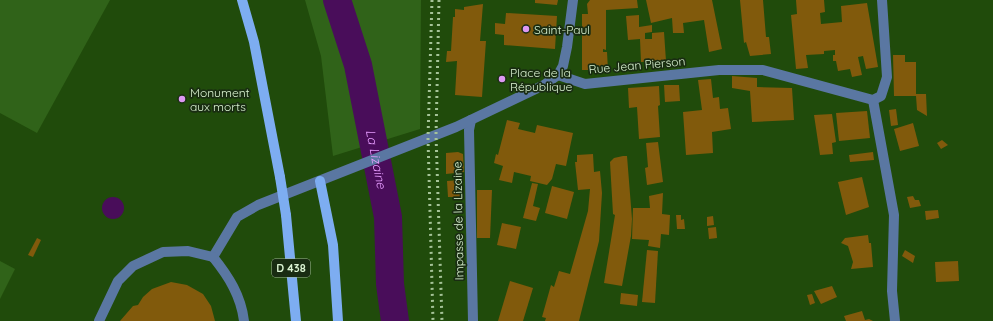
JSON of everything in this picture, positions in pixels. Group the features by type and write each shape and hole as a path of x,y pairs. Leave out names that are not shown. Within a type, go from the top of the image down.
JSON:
{"main road":[{"name":"D 438","path":"242,0 254,42 280,177 286,215 296,321"},
{"path":"320,181 332,245 338,321"}],"street":[{"path":"213,257 237,217 271,198 320,181 416,143 471,120 544,85 558,75 562,66 567,47 573,0"},
{"path":"882,0 887,77 881,96 873,100 894,215 892,291 895,321"},
{"name":"Rue Jean Pierson","path":"558,75 584,84 719,70 763,70 873,100"},
{"name":"Impasse de la Lizaine","path":"471,120 469,138 474,321"},
{"path":"99,321 118,281 133,266 163,252 188,251 213,257 230,278 243,308 244,321"}],"green space":[{"path":"0,0 110,0 37,133 0,113"},
{"path":"305,0 421,0 420,129 333,156 321,56"},
{"path":"0,261 15,269 0,299"}],"shaded area":[{"path":"113,197 121,200 124,208 121,216 113,219 105,216 102,208 105,200"}],"building":[{"path":"535,0 558,0 557,5 535,3"},
{"path":"590,0 637,0 638,8 606,10 606,50 603,49 603,52 607,52 608,70 582,70 582,14 588,14 587,4"},
{"path":"646,0 712,0 722,49 709,52 704,20 683,23 684,33 673,33 672,18 651,23"},
{"path":"740,0 763,0 766,37 769,37 771,54 750,56 746,42 744,43"},
{"path":"796,0 824,0 825,12 820,13 821,24 842,22 841,6 867,3 878,67 866,69 863,56 858,57 862,75 852,77 850,69 838,71 836,61 833,61 835,50 824,51 824,54 806,55 808,68 796,69 791,15 797,14"},
{"path":"483,4 480,41 486,41 482,97 455,95 457,61 446,62 447,51 451,51 453,17 455,17 455,9 464,10 464,7"},
{"name":"Saint-Paul","path":"506,13 557,16 555,49 504,45 504,35 495,34 495,23 505,24"},
{"path":"639,15 639,27 652,25 652,32 645,33 645,39 652,39 652,33 664,32 666,61 641,62 640,39 628,40 626,16"},
{"path":"893,55 905,55 905,62 916,62 916,94 926,94 927,116 917,110 916,96 894,96"},
{"path":"732,76 757,78 757,87 792,88 794,120 752,122 750,91 732,88"},
{"path":"711,79 713,98 719,97 720,109 728,108 731,129 712,132 713,153 686,155 683,112 702,110 698,80"},
{"path":"664,85 679,85 680,101 665,102"},
{"path":"659,86 660,105 658,106 660,137 639,139 637,107 629,108 628,88"},
{"path":"896,109 898,125 891,126 889,110"},
{"path":"867,111 870,138 839,141 836,113"},
{"path":"832,114 836,142 832,143 833,154 820,155 814,115"},
{"path":"507,120 520,123 518,129 535,133 537,125 573,133 566,166 556,164 552,179 547,185 530,181 531,176 514,172 512,183 499,180 503,166 494,163 496,154 498,155"},
{"path":"913,123 919,146 900,151 894,129"},
{"path":"942,140 948,145 941,149 937,143"},
{"path":"658,142 663,182 647,185 645,168 648,167 646,143"},
{"path":"458,152 463,154 464,172 446,174 446,153"},
{"path":"873,152 874,160 850,162 849,155"},
{"path":"593,154 594,172 600,171 602,193 599,241 579,321 545,321 546,318 542,317 551,285 554,287 559,271 570,274 588,211 590,189 578,190 575,162 577,162 577,155"},
{"path":"627,156 632,219 631,236 622,286 604,283 615,215 613,214 610,162 614,158"},
{"path":"862,177 869,207 846,215 838,182"},
{"path":"460,180 460,197 448,197 447,181"},
{"path":"532,183 538,184 533,206 540,208 536,221 523,218"},
{"path":"552,186 574,192 567,219 545,213"},
{"path":"477,190 492,190 490,238 477,238"},
{"path":"663,193 662,214 670,215 669,235 661,234 660,248 648,246 649,240 632,239 633,208 650,208 649,196"},
{"path":"913,196 915,200 919,200 921,206 910,208 907,197"},
{"path":"938,210 939,218 926,220 925,211"},
{"path":"676,215 681,215 681,220 684,219 685,229 677,229"},
{"path":"713,216 714,225 707,226 707,217"},
{"path":"502,223 521,227 516,249 497,245"},
{"path":"716,227 717,238 709,239 708,228"},
{"path":"868,235 869,243 871,243 873,267 851,269 853,262 848,246 841,243 845,238"},
{"path":"37,238 41,240 33,257 28,255"},
{"path":"647,250 658,251 655,303 642,302"},
{"path":"905,250 915,256 913,263 902,256"},
{"path":"958,261 959,281 936,282 935,262"},
{"path":"510,281 533,288 523,321 498,321"},
{"path":"171,282 187,285 203,294 211,306 215,321 120,321 133,306 138,305 143,297 152,289"},
{"path":"832,286 837,297 821,304 814,291"},
{"path":"621,293 638,295 637,306 620,304"},
{"path":"812,294 815,303 810,305 807,295"},
{"path":"862,311 865,320 869,319 873,321 846,321 844,316"}],"waterway":[{"name":"La Lizaine","path":"337,0 358,65 388,217 390,284 395,321"}],"railway":[{"path":"432,0 428,138 433,321"},
{"path":"439,0 436,135 442,321"}],"place":[{"name":"Saint-Paul","path":"526,29"},
{"name":"Place de la République","path":"502,79"},
{"name":"Monument aux morts","path":"182,99"}]}
